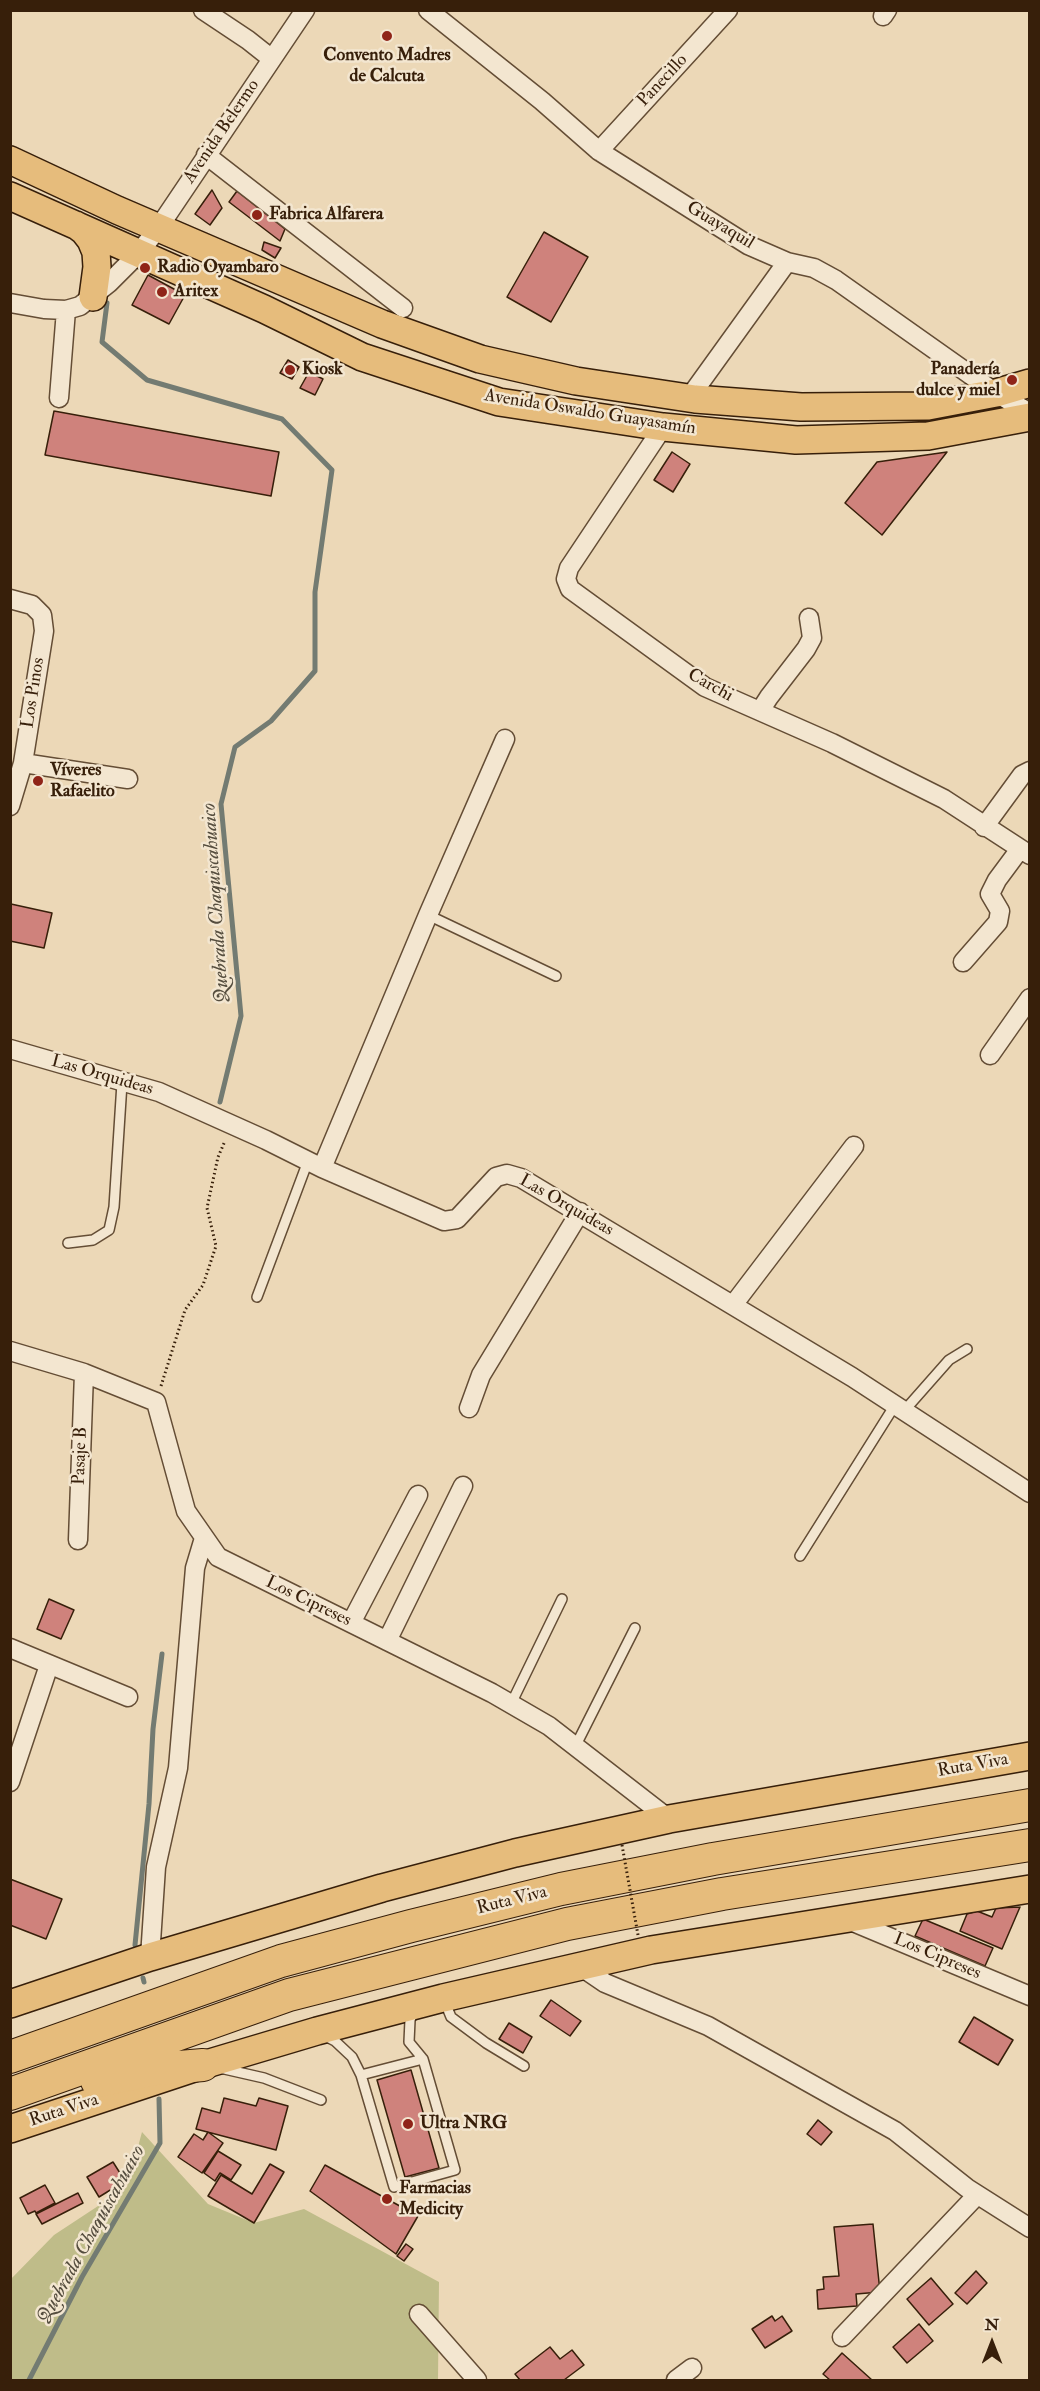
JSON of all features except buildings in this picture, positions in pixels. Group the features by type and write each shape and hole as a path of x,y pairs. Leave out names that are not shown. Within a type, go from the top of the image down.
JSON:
{"highway":[{"name":"Ruta Viva","path":"10,2057 281,1961 411,1926 561,1889 713,1859 1029,1805"},
{"name":"Ruta Viva","path":"10,2096 289,1995 567,1924 722,1894 1029,1845"},
{"path":"10,2096 156,2068 203,2065"}],"main road":[{"name":"Avenida Oswaldo Guayasamín","path":"10,160 382,324 480,359 576,381 688,398 801,406 928,406 996,393 1029,383"},
{"name":"Avenida Oswaldo Guayasamín","path":"10,196 264,309 362,357 499,402 663,427 796,440 927,436 1029,415"},
{"path":"69,222 84,231 96,252 97,267 93,297"},
{"name":"Ruta Viva","path":"10,2004 150,1958 393,1885 526,1851 669,1820 1029,1756"},
{"name":"Ruta Viva","path":"10,2129 203,2065 417,2004 651,1950 1029,1889"}],"street":[{"path":"203,10 248,39 272,59"},
{"name":"Avenida Belermo","path":"66,310 80,306 93,297 138,254 159,227 305,10"},
{"name":"Guayaquil","path":"428,10 542,101 599,151 748,245 787,262 814,268 836,280 1029,415"},
{"name":"Panecillo","path":"599,151 728,10"},
{"path":"206,155 403,308"},
{"path":"688,398 787,262"},
{"path":"10,303 29,308 66,310 59,398"},
{"name":"Carchi","path":"663,427 569,568 566,579 570,589 705,687 832,743 944,799 1025,852"},
{"name":"Los Pinos","path":"10,599 32,605 42,615 44,631 23,763 10,806"},
{"path":"760,711 812,638 809,618"},
{"path":"315,1165 505,740"},
{"path":"23,763 128,779"},
{"path":"984,827 1022,775 1029,771"},
{"path":"963,962 998,922 1000,911 990,894 997,880 1025,852"},
{"path":"990,1055 1029,999"},
{"name":"Las Orquideas","path":"10,1049 159,1092 232,1124 315,1165 444,1221 457,1219 496,1177 507,1174 521,1178 900,1408 1029,1492"},
{"path":"733,1305 854,1146"},
{"path":"469,1408 482,1375 580,1212"},
{"path":"10,1351 84,1373 156,1401"},
{"name":"Pasaje B","path":"78,1540 84,1373"},
{"name":"Los Cipreses","path":"156,1401 186,1511 218,1557 511,1704 549,1726 669,1820"},
{"path":"387,1641 463,1486"},
{"path":"351,1623 418,1495"},
{"path":"150,1958 156,1867 178,1768 195,1568 204,1538"},
{"path":"10,1648 128,1696"},
{"path":"10,1782 49,1665"},
{"name":"Los Cipreses","path":"844,1918 1029,1996"},
{"path":"580,1966 606,1983 708,2026 895,2131 978,2195 1029,2228"},
{"path":"842,2337 978,2195"},
{"path":"419,2314 477,2380"},
{"path":"676,2380 692,2368"}],"lane":[{"path":"428,915 555,976"},
{"path":"68,1243 93,1240 109,1230 114,1207 122,1083"},
{"path":"257,1297 315,1165"},
{"path":"800,1556 900,1408 949,1360 967,1349"},
{"path":"511,1704 562,1599"},
{"path":"575,1746 635,1628"},
{"path":"443,1998 451,2017 486,2043 524,2066"},
{"path":"316,2031 335,2041 352,2057 361,2075 394,2187 455,2170 423,2059 409,2042 410,2020 417,2004"},
{"path":"361,2075 423,2059"},
{"path":"203,2065 264,2078 321,2100"}],"path":[{"path":"156,1401 185,1310 203,1285 216,1246 207,1208 219,1157 232,1124"},
{"path":"622,1845 638,1935"}],"shaded area":[{"path":"142,2132 208,2204 254,2223 304,2209 439,2282 438,2380 11,2380 10,2280 54,2235 127,2187"}],"waterway":[{"name":"Quebrada Chaquiscahuaico","path":"107,303 102,342 147,380 282,419 332,470 315,592 315,671 271,721 235,747 221,804 241,1016 220,1102"},
{"name":"Quebrada Chaquiscahuaico","path":"135,1945 149,1804 153,1729 162,1654"},
{"name":"Quebrada Chaquiscahuaico","path":"143,1978 144,1982"},
{"name":"Quebrada Chaquiscahuaico","path":"29,2380 82,2277 160,2143 159,2099"}],"place":[{"name":"Convento Madres de Calcuta","path":"387,36"},
{"name":"Fabrica Alfarera","path":"257,215"},
{"name":"Radio Oyambaro","path":"145,268"},
{"name":"Aritex","path":"162,292"},
{"name":"Kiosk","path":"290,370"},
{"name":"Panadería dulce y miel","path":"1012,380"},
{"name":"Víveres Rafaelito","path":"38,781"},
{"name":"Ultra NRG","path":"408,2124"},
{"name":"Farmacias Medicity","path":"387,2199"}]}
